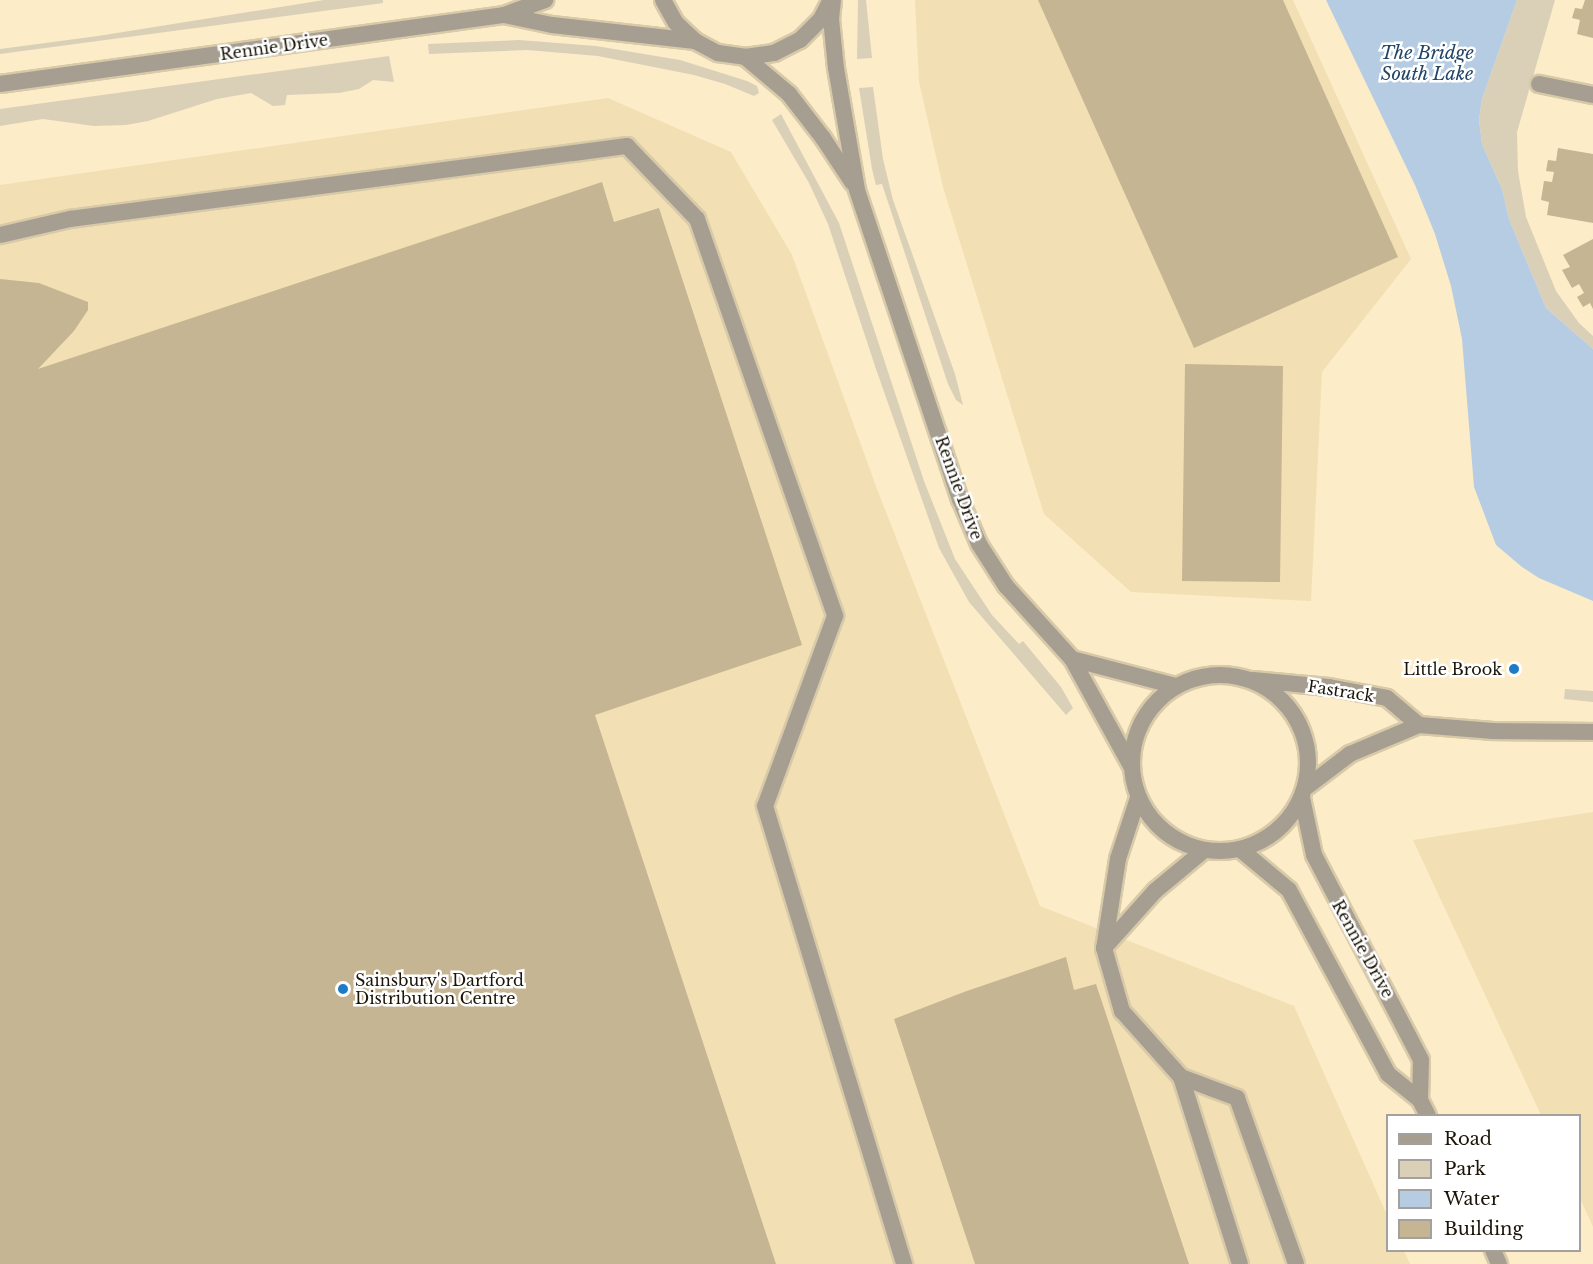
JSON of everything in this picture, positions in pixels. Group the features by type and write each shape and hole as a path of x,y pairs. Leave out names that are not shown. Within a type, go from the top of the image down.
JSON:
{"street":[{"name":"Rennie Drive","path":"0,84 504,15 545,0"},
{"name":"Rennie Drive","path":"663,0 676,23 695,41 718,52 745,57 774,53 800,40 821,19 832,0"},
{"name":"Rennie Drive","path":"832,0 831,19 836,68 857,190 960,499 979,544 1006,586 1072,659 1131,766 1138,798 1154,822 1176,840 1203,850 1227,852 1240,849 1276,830 1305,792"},
{"path":"504,15 552,25 695,41"},
{"name":"Rennie Drive","path":"745,57 789,94 823,138 857,190"},
{"path":"1539,84 1593,95"},
{"path":"0,235 70,219 627,146 697,219 835,616 765,806 904,1264"},
{"path":"1072,659 1176,686"},
{"name":"Rennie Drive","path":"1131,766 1136,733 1150,707 1176,686 1204,675 1234,675 1253,680 1285,701 1300,723 1308,749 1305,792 1314,855 1421,1060 1424,1108"},
{"name":"Fastrack","path":"1253,680 1329,687 1387,699 1419,725"},
{"path":"1305,792 1350,754 1419,725 1493,731 1593,732"},
{"path":"1138,798 1118,859 1104,948 1122,1011 1181,1077 1240,1264"},
{"name":"Rennie Drive","path":"1240,849 1289,890 1388,1074 1424,1108"},
{"path":"1104,948 1155,891 1203,850"},
{"path":"1181,1077 1237,1098 1296,1264"}],"shaded area":[{"path":"915,0 1293,0 1411,259 1322,372 1311,601 1131,592 1044,514 943,187 919,82"},
{"name":"Sainsbury's Dartford Distribution Centre","path":"608,98 731,152 792,255 877,489 1040,906 1294,1006 1386,1213 1386,1252 1404,1252 1410,1264 0,1264 0,185"},
{"path":"1593,812 1593,1227 1581,1200 1581,1114 1541,1114 1413,840"}],"green space":[{"path":"324,0 383,0 383,3 0,54 0,49 98,36"},
{"path":"858,0 866,0 872,58 857,59"},
{"path":"1517,0 1555,0 1517,132 1518,171 1526,217 1556,291 1579,323 1593,336 1593,349 1546,308 1509,219 1502,189 1482,144 1479,120 1482,99"},
{"path":"519,40 596,46 680,60 747,81 757,86 759,93 754,96 694,75 598,56 527,50 429,54 428,44"},
{"path":"389,56 394,82 373,80 359,89 339,93 287,95 285,105 273,106 251,93 217,99 148,121 126,125 94,126 43,119 0,126 0,109"},
{"path":"873,87 883,159 893,200 955,374 963,405 956,400 948,384 882,184 876,185 859,88"},
{"path":"781,114 839,223 924,481 955,559 992,615 1019,644 1023,641 1061,687 1073,708 1066,715 969,602 939,548 828,224 809,183 772,120"},
{"path":"1565,689 1593,691 1593,702 1564,699"}],"water":[{"name":"The Bridge South Lake","path":"1326,0 1517,0 1482,99 1479,120 1482,144 1502,189 1509,219 1546,308 1593,349 1593,601 1539,578 1496,545 1474,487 1462,339 1451,286 1435,234 1415,185"}],"building":[{"path":"1038,0 1283,0 1398,257 1194,348"},
{"path":"1585,0 1593,0 1593,38 1577,34 1580,20 1572,18 1575,8 1582,9"},
{"path":"1558,148 1593,154 1593,223 1547,215 1549,202 1541,200 1544,181 1552,182 1554,172 1546,171 1548,160 1556,161"},
{"name":"Sainsbury's Dartford Distribution Centre","path":"602,182 614,222 659,208 802,645 595,715 776,1264 0,1264 0,279 39,283 88,302 88,310 74,331 38,369"},
{"path":"1593,239 1593,309 1590,303 1583,307 1577,297 1584,293 1579,284 1572,288 1562,270 1570,267 1563,255"},
{"path":"1185,364 1283,366 1280,582 1182,581"},
{"path":"1066,957 1074,990 1096,984 1189,1264 975,1264 894,1019"}],"place":[{"name":"Little Brook","path":"1514,669"},
{"name":"Sainsbury's Dartford Distribution Centre","path":"343,989"}]}
